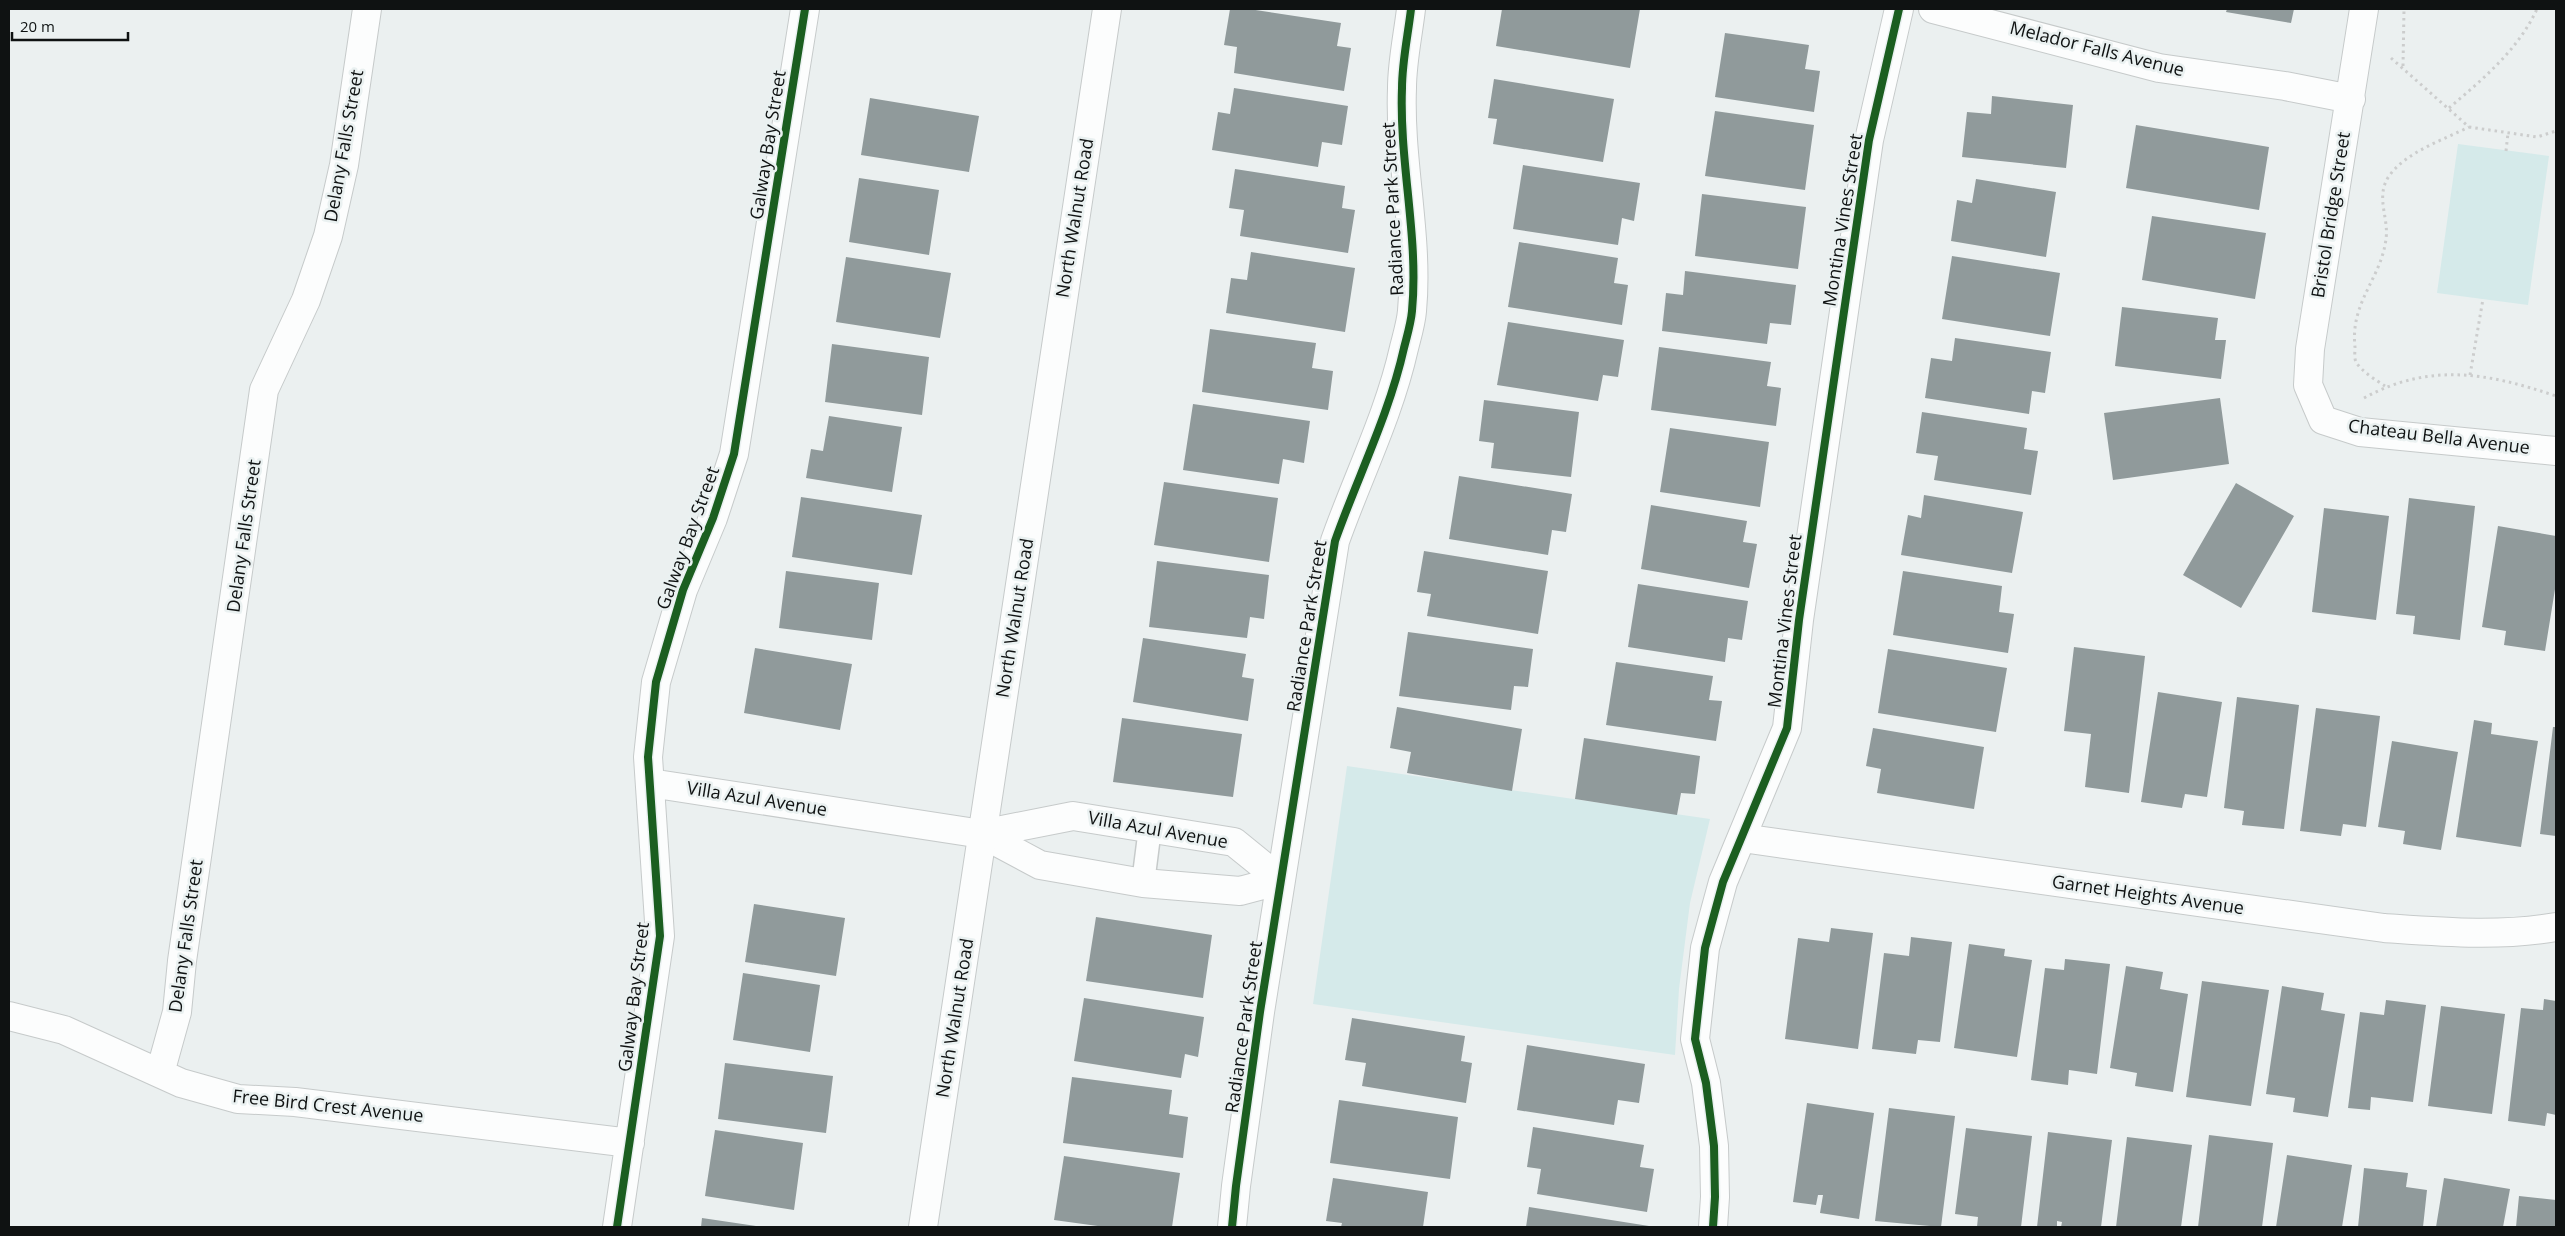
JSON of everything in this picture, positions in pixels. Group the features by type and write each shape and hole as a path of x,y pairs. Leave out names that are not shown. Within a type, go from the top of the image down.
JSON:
{"street":[{"name":"Delany Falls Street","path":"160,1073 177,1012 182,961 264,390 306,300 328,236 344,165 367,9"},
{"name":"Galway Bay Street","path":"617,1227 660,936 648,757 656,682 684,590 713,518 734,454 805,9"},
{"name":"North Walnut Road","path":"923,1227 1107,9"},
{"name":"Radiance Park Street","path":"1232,1227 1260,1012 1335,541 1381,425 1398,372 1412,312 1413,248 1405,164 1402,88 1411,9"},
{"name":"Montina Vines Street","path":"1713,1227 1715,1197 1714,1146 1706,1082 1695,1039 1705,948 1723,882 1787,728 1799,620 1869,140 1899,9"},
{"name":"Melador Falls Avenue","path":"1933,9 2159,68 2284,86 2351,100"},
{"name":"Bristol Bridge Street","path":"2323,420 2308,385 2310,349 2364,9"},
{"name":"Chateau Bella Avenue","path":"2323,420 2360,432 2556,451"},
{"name":"Villa Azul Avenue","path":"650,783 982,834 1040,865 1143,883 1240,891 1281,880"},
{"name":"Villa Azul Avenue","path":"982,834 1073,816 1234,842 1281,880"},
{"name":"Garnet Heights Avenue","path":"1742,838 2384,928 2465,933 2530,932 2556,927"},
{"name":"Free Bird Crest Avenue","path":"9,1016 64,1030 181,1082 238,1099 295,1102 630,1143"}],"lane":[{"path":"1143,883 1150,828"}],"path":[{"path":"2403,66 2404,9"},
{"path":"2449,108 2489,74 2516,44 2537,9"},
{"path":"2360,36 2403,66 2469,127 2537,137 2556,131"},
{"path":"2385,386 2370,376 2356,361 2354,337 2359,303 2378,267 2386,238 2381,195 2389,176 2406,159 2469,127"},
{"path":"2506,151 2508,133"},
{"path":"2470,375 2483,299"},
{"path":"2323,420 2385,386 2430,374 2470,375 2518,383 2556,396"}],"shaded area":[{"path":"2458,144 2549,156 2528,305 2437,293"},
{"path":"1347,766 1710,819 1690,903 1679,989 1675,1055 1313,1004"}],"building":[{"path":"1230,9 1249,9 1341,23 1337,46 1351,48 1344,91 1234,73 1237,47 1224,45"},
{"path":"1502,9 1640,9 1630,68 1496,46"},
{"path":"2227,9 2294,9 2291,23 2226,12"},
{"path":"1725,33 1809,45 1805,69 1820,71 1814,112 1715,97"},
{"path":"1494,79 1614,99 1603,162 1493,144 1497,119 1488,118"},
{"path":"1234,88 1348,106 1342,145 1322,142 1318,167 1212,150 1218,112 1230,114"},
{"path":"1992,96 2073,105 2066,168 1962,157 1967,112 1991,114"},
{"path":"870,98 979,116 969,172 861,155"},
{"path":"1715,111 1814,125 1805,190 1705,176"},
{"path":"2136,125 2269,147 2259,210 2126,188"},
{"path":"1523,165 1640,183 1634,221 1622,218 1618,245 1513,229"},
{"path":"1235,169 1345,186 1342,208 1355,210 1348,253 1240,236 1244,210 1229,208"},
{"path":"859,178 939,190 929,255 849,242"},
{"path":"1976,179 2056,192 2046,257 1951,241 1957,200 1972,203"},
{"path":"1702,194 1806,207 1798,269 1695,256"},
{"path":"2152,216 2266,233 2255,299 2142,280"},
{"path":"1519,242 1618,258 1614,283 1628,285 1622,325 1508,307"},
{"path":"1251,252 1355,268 1345,332 1226,313 1231,278 1247,280"},
{"path":"1952,256 2060,273 2050,336 1942,319"},
{"path":"846,257 951,273 940,338 836,322"},
{"path":"1685,271 1796,285 1791,325 1770,323 1767,344 1662,331 1666,293 1683,295"},
{"path":"2122,307 2218,318 2215,340 2226,340 2221,379 2115,366"},
{"path":"1508,322 1624,340 1618,377 1603,375 1598,401 1497,385"},
{"path":"1210,329 1316,343 1312,368 1333,371 1328,410 1202,392"},
{"path":"1955,338 2051,352 2045,393 2032,391 2029,414 1925,398 1931,358 1952,361"},
{"path":"832,344 929,357 922,415 825,402"},
{"path":"1659,347 1771,362 1767,386 1781,388 1776,426 1651,410"},
{"path":"2220,398 2229,464 2113,480 2104,413"},
{"path":"1484,400 1579,412 1571,477 1491,468 1494,443 1479,441"},
{"path":"1193,404 1310,421 1304,463 1283,459 1279,484 1183,470"},
{"path":"1922,412 2027,428 2024,449 2038,451 2031,495 1934,480 1938,456 1916,453"},
{"path":"829,416 902,427 892,492 806,478 811,449 823,451"},
{"path":"1670,428 1769,442 1760,507 1660,492"},
{"path":"1459,476 1572,494 1566,532 1552,530 1548,555 1449,539"},
{"path":"1164,482 1278,498 1269,562 1154,545"},
{"path":"2236,483 2294,516 2241,608 2183,575"},
{"path":"1924,495 2023,512 2012,573 1901,555 1908,515 1921,518"},
{"path":"801,497 922,515 912,575 792,557"},
{"path":"2409,498 2475,506 2460,640 2413,634 2415,616 2396,614"},
{"path":"1651,505 1747,521 1743,542 1757,544 1749,588 1641,569"},
{"path":"2324,508 2389,516 2376,620 2312,612"},
{"path":"2498,526 2556,536 2556,583 2545,651 2504,645 2506,631 2482,627"},
{"path":"1424,551 1548,571 1538,634 1427,616 1431,594 1417,592"},
{"path":"1157,561 1269,575 1264,619 1250,617 1247,638 1149,627"},
{"path":"786,571 879,583 872,640 779,628"},
{"path":"1903,571 2002,586 1999,612 2014,614 2008,653 1893,635"},
{"path":"1638,584 1748,601 1742,640 1728,638 1725,662 1628,647"},
{"path":"1408,632 1533,649 1528,687 1514,686 1511,710 1399,696"},
{"path":"1143,638 1246,654 1242,677 1254,679 1248,721 1133,702"},
{"path":"2074,647 2145,656 2129,793 2085,787 2091,734 2064,731"},
{"path":"755,648 852,664 840,730 744,713"},
{"path":"1888,649 2007,668 1996,732 1878,713"},
{"path":"1616,662 1713,676 1709,700 1722,701 1716,741 1606,725"},
{"path":"2158,692 2222,702 2207,797 2185,794 2182,808 2141,802"},
{"path":"2237,697 2299,705 2284,829 2242,825 2244,811 2224,808"},
{"path":"1397,707 1522,729 1512,791 1407,773 1411,752 1390,748"},
{"path":"2316,708 2380,716 2366,827 2343,824 2341,836 2300,831"},
{"path":"1122,718 1242,734 1233,797 1113,782"},
{"path":"2474,720 2492,723 2491,734 2538,741 2521,847 2456,837"},
{"path":"2553,727 2556,727 2556,836 2540,834"},
{"path":"1873,728 1984,747 1974,809 1877,793 1881,769 1866,766"},
{"path":"1584,738 1700,756 1695,794 1681,793 1677,815 1575,799"},
{"path":"2392,741 2458,752 2441,850 2403,844 2405,831 2378,827"},
{"path":"754,904 845,918 836,976 745,962"},
{"path":"1096,917 1212,935 1203,998 1086,981"},
{"path":"1831,928 1873,933 1858,1049 1785,1039 1798,938 1829,942"},
{"path":"1911,937 1952,942 1940,1042 1918,1040 1916,1054 1872,1049 1884,953 1909,956"},
{"path":"1969,944 2005,949 2004,956 2032,960 2017,1057 1954,1048"},
{"path":"2065,959 2110,964 2097,1074 2069,1070 2068,1085 2031,1080 2045,968 2064,970"},
{"path":"2126,966 2163,972 2160,989 2188,994 2173,1092 2135,1086 2137,1073 2110,1068"},
{"path":"743,973 820,985 810,1052 733,1040"},
{"path":"2202,981 2269,990 2251,1106 2186,1097"},
{"path":"2282,986 2324,993 2321,1010 2345,1014 2328,1117 2293,1112 2295,1098 2266,1094"},
{"path":"1084,998 1204,1017 1198,1057 1185,1054 1181,1078 1074,1061"},
{"path":"2544,999 2556,1001 2556,1115 2547,1113 2545,1126 2508,1121 2521,1008 2543,1010"},
{"path":"2386,1000 2426,1005 2413,1102 2371,1097 2370,1110 2348,1108 2360,1012 2384,1015"},
{"path":"2441,1006 2505,1014 2492,1114 2428,1106"},
{"path":"1352,1018 1465,1036 1461,1061 1472,1063 1466,1103 1362,1086 1366,1063 1345,1060"},
{"path":"1527,1045 1645,1064 1639,1103 1618,1100 1614,1125 1517,1110"},
{"path":"725,1063 833,1076 826,1133 718,1119"},
{"path":"1072,1077 1172,1090 1169,1114 1188,1117 1183,1158 1063,1143"},
{"path":"1339,1100 1458,1117 1450,1179 1330,1163"},
{"path":"1807,1103 1874,1113 1859,1219 1820,1213 1823,1195 1818,1195 1816,1205 1793,1202"},
{"path":"1889,1108 1955,1116 1941,1227 1875,1221"},
{"path":"1533,1127 1644,1145 1640,1167 1654,1169 1647,1212 1537,1194 1541,1169 1527,1167"},
{"path":"1966,1128 2032,1136 2021,1227 1977,1227 1978,1217 1955,1214"},
{"path":"715,1130 803,1143 794,1210 705,1196"},
{"path":"2048,1132 2112,1140 2101,1227 2061,1227 2062,1222 2057,1221 2057,1227 2037,1227"},
{"path":"2209,1135 2273,1143 2262,1227 2198,1227"},
{"path":"2127,1137 2192,1145 2181,1227 2116,1227"},
{"path":"2287,1155 2352,1165 2342,1227 2276,1227"},
{"path":"1064,1156 1180,1173 1172,1227 1105,1227 1054,1220"},
{"path":"2364,1168 2408,1173 2406,1187 2427,1190 2423,1227 2358,1227"},
{"path":"1333,1178 1428,1192 1423,1227 1341,1227 1342,1223 1326,1221"},
{"path":"2444,1178 2510,1189 2503,1227 2436,1227"},
{"path":"2519,1196 2556,1200 2556,1227 2516,1227"},
{"path":"1529,1207 1649,1226 1649,1227 1526,1227"},
{"path":"702,1218 756,1226 756,1227 701,1227"}],"cycle path":[{"path":"617,1227 660,936 648,757 656,682 683,590 713,518 734,454 805,9"},
{"path":"1232,1227 1260,1012 1335,541 1390,397 1409,330 1413,255 1403,144 1402,88 1411,9"},
{"path":"1713,1227 1715,1197 1714,1146 1706,1083 1695,1039 1705,948 1723,882 1787,728 1799,620 1869,140 1899,9"}]}
